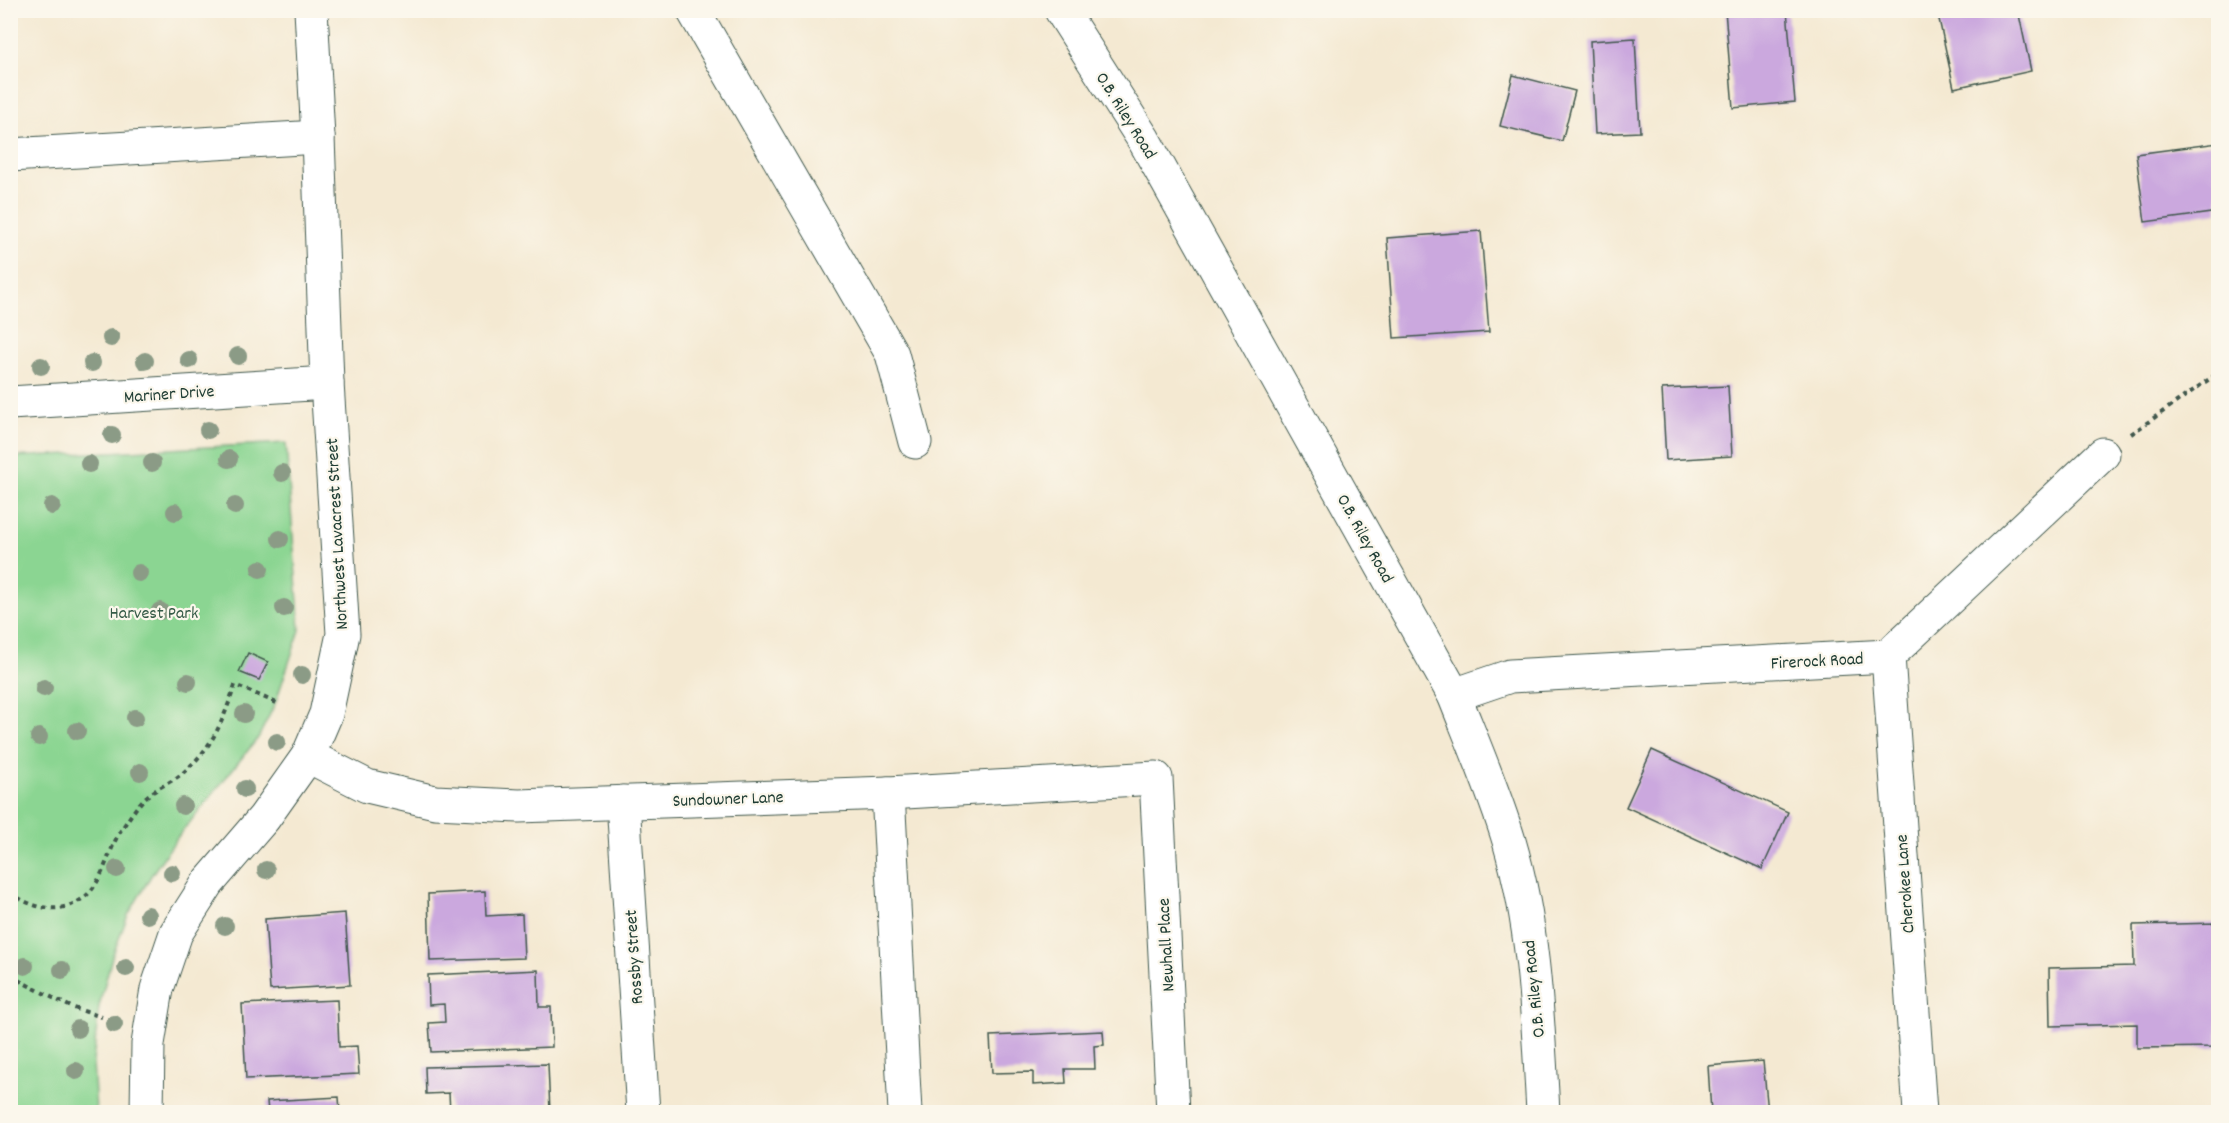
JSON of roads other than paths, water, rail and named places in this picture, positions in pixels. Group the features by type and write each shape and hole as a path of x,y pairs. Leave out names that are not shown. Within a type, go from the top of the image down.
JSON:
{"street":[{"name":"Northwest Lavacrest Street","path":"147,1113 148,1044 157,989 176,933 208,883 264,818 308,756 326,714 343,634 327,383 311,10"},
{"path":"693,10 892,354 915,442"},
{"name":"O.B. Riley Road","path":"1061,10 1144,140 1454,695 1485,770 1509,842 1525,912 1536,994 1543,1113"},
{"path":"10,155 318,137"},
{"name":"Mariner Drive","path":"10,403 327,383"},
{"name":"Firerock Road","path":"1454,695 1510,676 1888,656 2103,454"},
{"name":"Cherokee Lane","path":"1888,656 1920,1113"},
{"name":"Sundowner Lane","path":"308,756 367,786 435,801 519,806 888,793 1156,778"},
{"name":"Newhall Place","path":"1156,778 1173,1113"},
{"path":"888,793 905,1113"},
{"name":"Rossby Street","path":"623,802 643,1113"}],"park label":[{"name":"Harvest Park","path":"154,612"}]}
